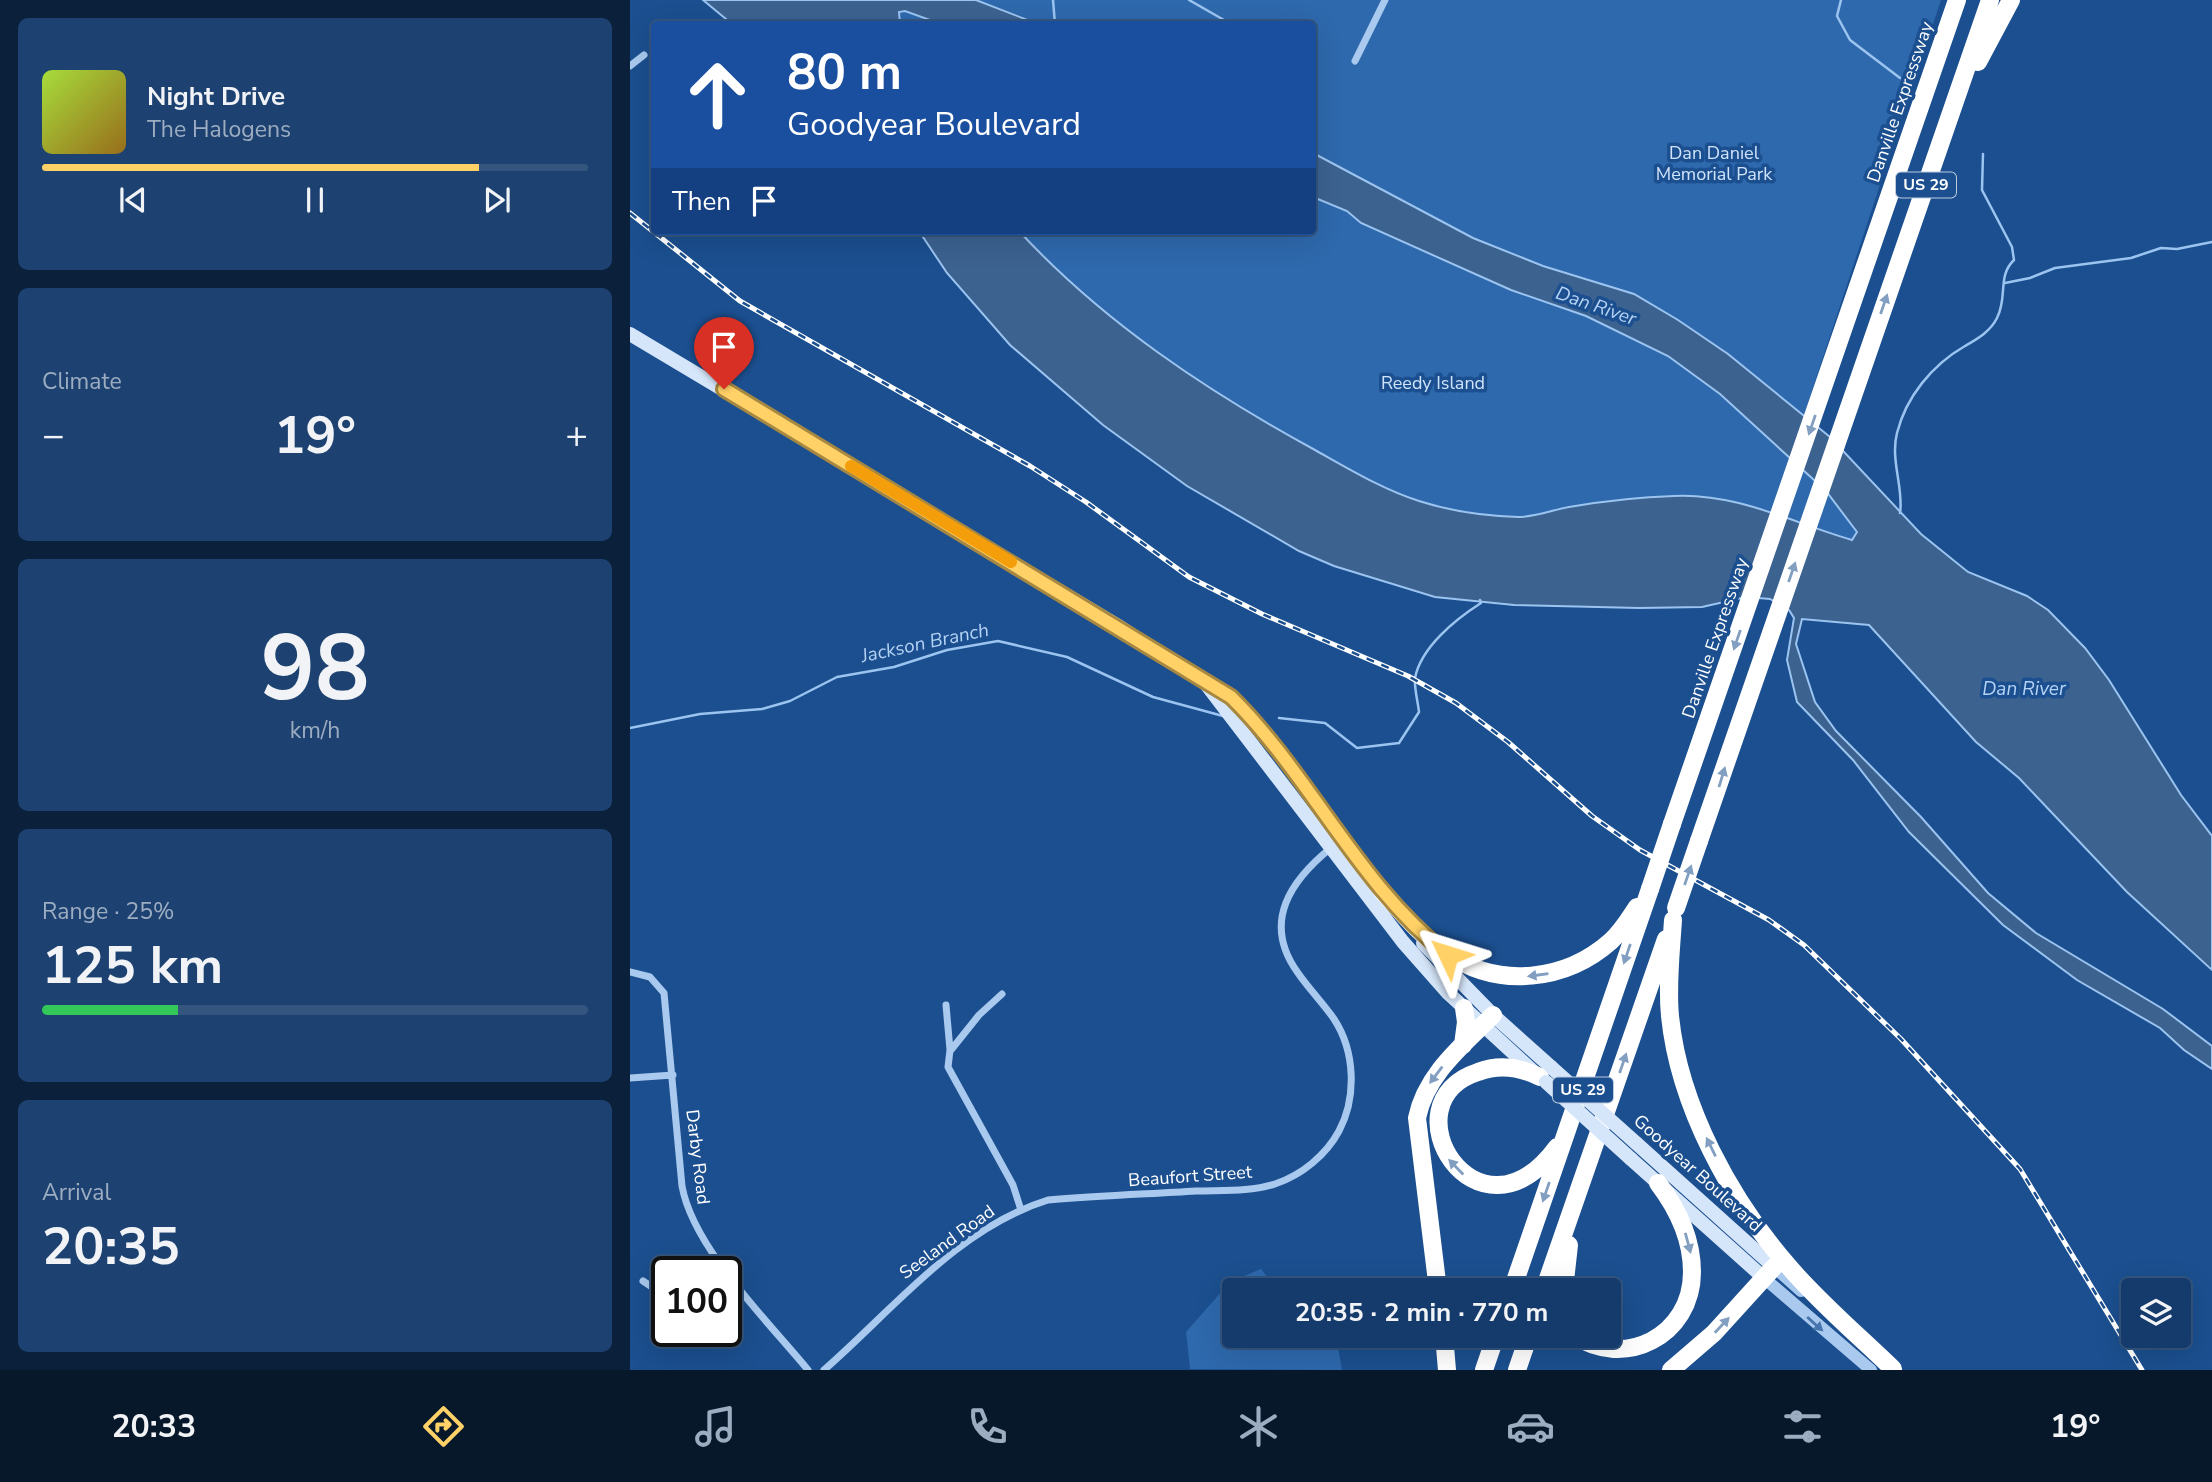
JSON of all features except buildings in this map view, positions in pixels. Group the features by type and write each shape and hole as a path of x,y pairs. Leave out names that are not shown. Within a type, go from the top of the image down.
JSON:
{"highway":[{"path":"1907,145 1910,126 1948,0"},
{"name":"Danville Expressway","path":"1516,1278 1957,0"},
{"name":"US 29","path":"1548,1278 1990,0"},
{"path":"1918,210 1931,190 1974,70 2011,0"},
{"path":"1382,891 1448,955 1482,971 1525,976 1556,971 1585,959 1612,940 1649,892"},
{"path":"1674,914 1668,995 1674,1043 1691,1099 1717,1159 1747,1212 1788,1266 1894,1369"},
{"path":"1463,1045 1466,1022 1464,1008"},
{"path":"1437,1278 1417,1118 1425,1091 1487,1020"},
{"path":"1546,1076 1502,1067 1486,1069 1464,1078 1449,1093 1440,1110 1438,1129 1443,1150 1463,1174 1480,1183 1498,1186 1519,1180 1540,1167 1569,1130"},
{"path":"1588,1348 1596,1356 1624,1363 1655,1353 1680,1325 1690,1297 1691,1256 1681,1220 1658,1183"},
{"path":"1565,1278 1568,1246 1581,1201 1579,1192"},
{"path":"1671,1370 1714,1333 1769,1272"},
{"path":"1445,1348 1447,1370"},
{"path":"1484,1370 1492,1348"},
{"path":"1517,1370 1524,1348"}],"main road":[{"name":"Goodyear Boulevard","path":"630,334 1120,627 1206,684 1231,697 1263,731 1382,891 1487,1020 1631,1159 1769,1272"},
{"name":"Goodyear Boulevard","path":"1206,684 1403,942 1464,1008 1487,1020"},
{"name":"Goodyear Boulevard","path":"1546,1076 1636,1143 1769,1272"}],"street":[{"path":"1355,61 1385,0"},
{"path":"630,66 644,55"},
{"name":"Beaufort Street","path":"1021,1210 1048,1200 1266,1186 1302,1171 1323,1153 1345,1115 1351,1082 1348,1054 1334,1019 1290,960 1282,922 1286,898 1296,880 1343,838"},
{"name":"Darby Road","path":"630,972 650,977 664,993 685,1200 696,1228 714,1256"},
{"path":"950,1050 979,1015 1002,993"},
{"name":"Seeland Road","path":"824,1370 923,1276 1021,1210 1013,1185 948,1067 950,1050 946,1005"},
{"path":"630,1079 673,1075"},
{"name":"Goodyear Boulevard","path":"1769,1272 1894,1369"},
{"name":"Goodyear Boulevard","path":"1769,1272 1871,1370"},
{"path":"643,1281 651,1286"},
{"name":"Darby Road","path":"742,1295 808,1370"}],"green space":[{"name":"Dan Daniel Memorial Park","path":"978,0 1941,0 1802,421 1489,250 1316,166 1316,21 1034,21"},
{"path":"905,11 933,21 900,21 899,12"},
{"name":"Reedy Island","path":"1316,198 1347,211 1361,223 1511,290 1586,316 1668,356 1720,394 1826,491 1858,532 1852,541 1765,510 1697,496 1622,500 1517,517 1480,514 1431,505 1379,485 1235,404 1121,325 1051,264 1023,235 1316,235"},
{"path":"1261,1269 1268,1278 1240,1278"},
{"path":"1222,1291 1222,1348 1338,1348 1342,1370 1190,1369 1186,1332"}],"water":[{"path":"703,0 976,0 1030,21 933,21 905,11 899,12 900,21 728,21"},
{"name":"Dan River","path":"1316,155 1473,238 1543,266 1634,294 1728,354 1830,437 1921,534 1968,572 2027,596 2048,610 2085,648 2109,680 2181,795 2212,836 2212,970 2127,892 2019,778 1976,742 1869,625 1802,619 1796,644 1815,702 1836,731 1921,817 1988,893 2036,933 2163,1009 2212,1046 2212,1069 2184,1050 2160,1028 2077,980 2003,925 1909,832 1853,760 1797,702 1787,660 1794,618 1789,610 1770,599 1746,597 1702,607 1639,608 1514,605 1435,597 1334,566 1299,551 1187,486 1103,425 1010,345 947,273 922,235 1023,235 1051,264 1121,325 1196,379 1353,471 1419,501 1443,508 1518,517 1622,500 1698,496 1765,510 1852,540 1857,532 1826,491 1720,394 1668,356 1586,316 1511,290 1361,223 1347,211 1316,198"}],"waterway":[{"path":"1053,0 1055,21"},
{"path":"1189,0 1226,21"},
{"path":"1841,0 1837,16 1850,40 1900,78"},
{"path":"1900,513 1895,443 1901,420 1914,395 1931,372 1983,335 1994,323 2002,302 2006,273 2014,260 2012,247 1982,190 1983,154"},
{"path":"2005,283 2030,278 2055,268 2131,258 2161,248 2177,249 2212,242"},
{"name":"Jackson Branch","path":"1279,718 1325,723 1357,748 1399,743 1419,712 1415,678 1424,655 1441,635 1481,603 1480,600"},
{"name":"Jackson Branch","path":"630,728 700,714 762,709 790,701 837,677 894,667 947,650 998,641 1067,657 1153,697 1223,716"}],"railway":[{"path":"630,213 651,230"},
{"path":"658,235 740,301 1030,466 1086,502 1189,577 1262,614 1408,676 1456,703 1508,742 1592,816 1640,850 1769,920 1804,945 1901,1039 2020,1169 2142,1370"}],"slow traffic":[{"path":"851,466 1011,562"}],"route":[{"path":"724,389 1120,627 1206,684 1231,697 1275,745 1382,891 1448,955"}]}
